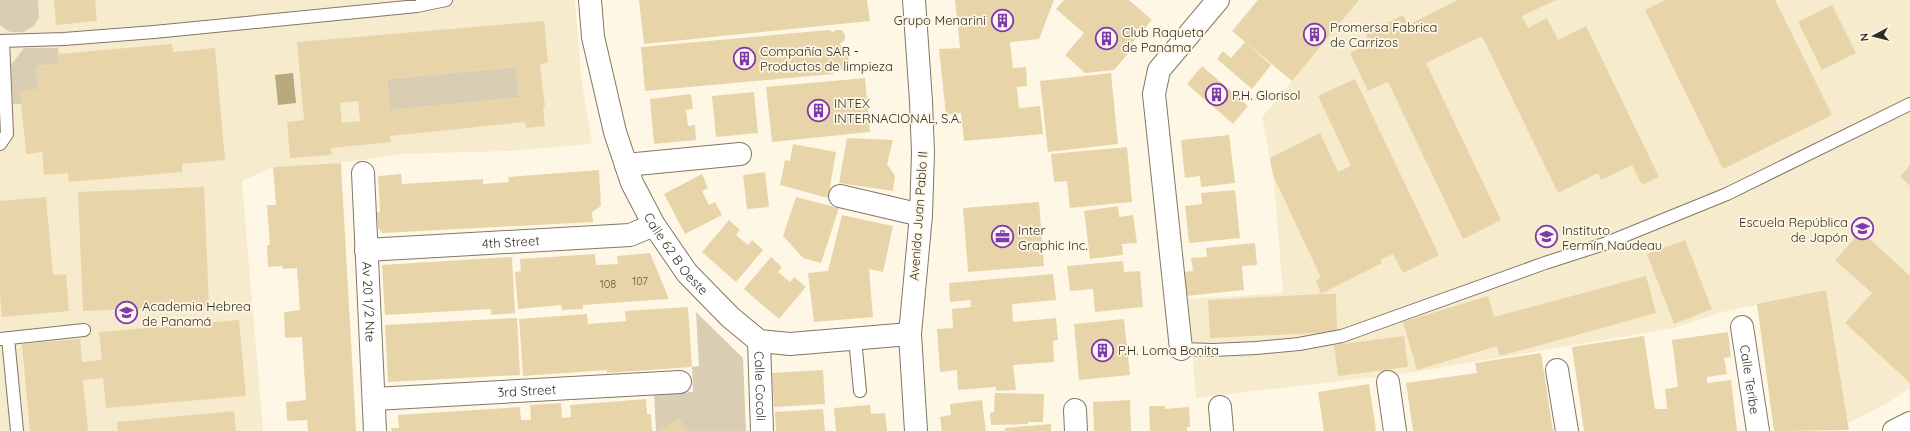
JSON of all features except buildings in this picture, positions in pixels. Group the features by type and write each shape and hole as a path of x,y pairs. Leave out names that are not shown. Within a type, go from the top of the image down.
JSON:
{"street":[{"name":"Calle 62 B Oeste","path":"590,0 594,37 615,132 632,183 654,225 687,273 730,317 759,341"},
{"name":"Avenida Juan Pablo II","path":"914,0 923,153 921,215 910,334 916,431"},
{"path":"1182,349 1154,94 1158,70 1218,0"},
{"path":"626,165 740,154"},
{"name":"Av 20 1/2 Nte","path":"363,173 375,431"},
{"path":"840,196 921,215"},
{"name":"4th Street","path":"366,250 630,235 654,225"},
{"name":"Calle Teribe","path":"1742,327 1758,431"},
{"path":"759,341 790,344 910,334"},
{"name":"Calle Cocoli","path":"759,341 762,431"},
{"path":"1557,370 1567,431"},
{"name":"3rd Street","path":"374,399 680,382"},
{"path":"1388,382 1396,431"},
{"path":"1220,407 1222,431"},
{"path":"1075,410 1076,431"},
{"path":"1894,431 1910,423"}],"lane":[{"path":"0,144 7,134 1,41 64,39 162,31 417,6 446,0"},
{"path":"1182,349 1213,350 1256,348 1299,344 1342,336 1604,244 1727,194 1910,104"},
{"path":"17,431 4,338 84,330"},
{"path":"855,339 860,390"}],"shaded area":[{"path":"0,0 575,0 581,76 592,144 507,151 404,154 341,163 273,167 242,181 263,431 0,431"},
{"path":"0,0 38,0 39,17 34,26 23,32 10,32 0,25"},
{"name":"Instituto Fermín Naudeau","path":"1359,0 1910,0 1910,388 1886,404 1848,423 1826,290 1722,312 1674,328 1409,373 1196,398 1188,299 1283,293 1274,182 1262,117"},
{"path":"24,48 58,48 59,64 36,66 38,89 22,104 13,104 11,65"},
{"path":"516,67 519,98 390,110 387,79"},
{"path":"293,73 296,103 278,105 275,75"},
{"path":"696,312 743,358 746,431 656,431 654,395 693,392 692,367 699,366"}],"place":[{"name":"Grupo Menarini","path":"1002,20"},
{"name":"Promersa Fabrica de Carrizos","path":"1314,34"},
{"name":"Club Raqueta de Panama","path":"1107,39"},
{"name":"Compañía SAR - Productos de limpieza","path":"745,58"},
{"name":"P.H. Glorisol","path":"1217,95"},
{"name":"INTEX INTERNACIONAL, S.A.","path":"818,110"},
{"name":"Escuela República de Japón","path":"1863,229"},
{"name":"Inter Graphic Inc.","path":"1003,237"},
{"name":"Instituto Fermín Naudeau","path":"1547,237"},
{"name":"Academia Hebrea de Panamá","path":"126,313"},
{"name":"P.H. Loma Bonita","path":"1102,350"}]}
